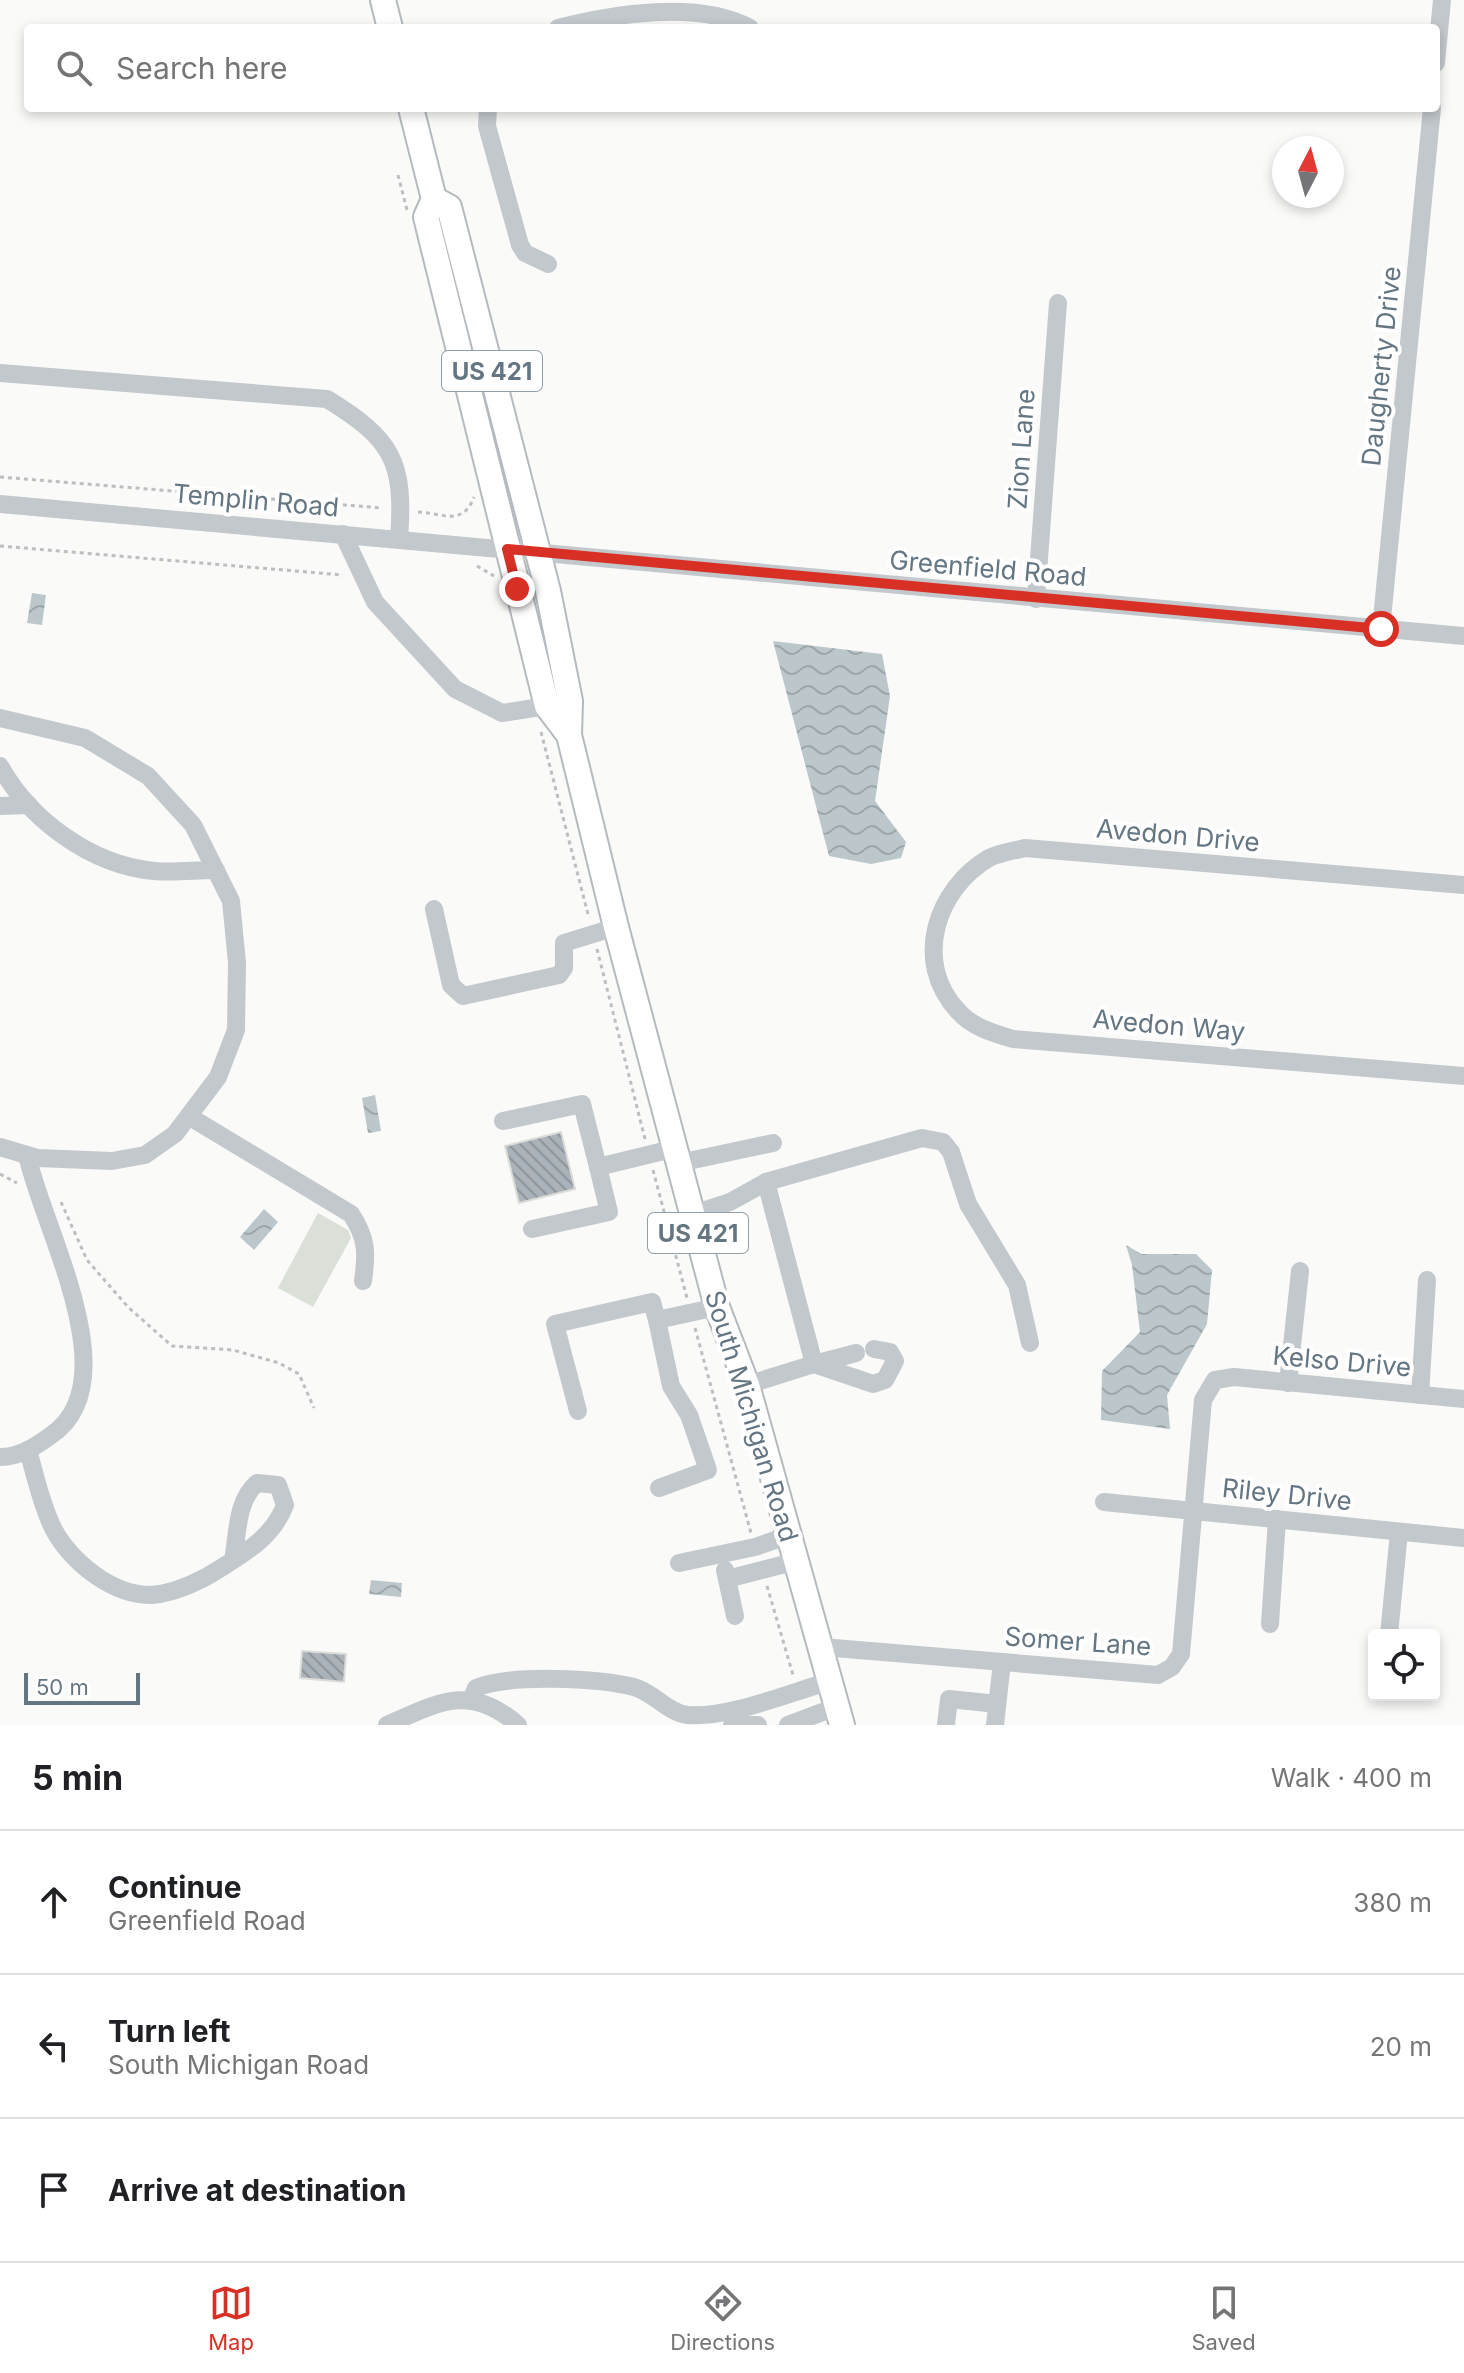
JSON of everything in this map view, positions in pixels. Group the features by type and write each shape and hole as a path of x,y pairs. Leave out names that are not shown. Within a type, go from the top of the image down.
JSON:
{"main road":[{"path":"383,0 389,24"},
{"name":"South Michigan Road","path":"412,112 434,199 426,217 507,549 547,706 569,735"},
{"name":"South Michigan Road","path":"434,199 449,207 538,552 570,701 569,735 616,927 717,1307 747,1385 839,1716"}],"street":[{"path":"1440,24 1442,0"},
{"path":"580,24 653,11 707,14 742,24"},
{"path":"488,112 487,126 520,245 525,253 548,264"},
{"name":"Daugherty Drive","path":"1381,629 1432,112"},
{"name":"Zion Lane","path":"1036,599 1058,303"},
{"path":"0,373 327,399 367,424 393,455 402,503 399,538"},
{"name":"Templin Road","path":"0,504 507,549"},
{"path":"343,534 375,602 455,689 502,713 547,706"},
{"name":"Greenfield Road","path":"507,549 1464,636"},
{"path":"0,718 85,738 148,776 193,825 231,901 237,963 236,1030 218,1077 175,1134 145,1155 112,1161 27,1155 0,1147"},
{"path":"0,766 11,786 51,828 113,864 155,871 216,870"},
{"path":"0,806 29,805"},
{"name":"Avedon Drive","path":"932,936 947,897 966,874 992,856 1025,848 1464,885"},
{"path":"434,909 451,985 463,996 559,975 564,968 564,943 616,927"},
{"name":"Avedon Way","path":"932,936 946,995 959,1013 984,1030 1013,1039 1464,1076"},
{"path":"503,1121 582,1104 609,1212 532,1229"},
{"path":"190,1117 351,1214 363,1232 367,1250 363,1281"},
{"path":"693,1214 730,1202 766,1182 922,1138 943,1142 951,1152 968,1204 1017,1285 1030,1343"},
{"path":"598,1167 773,1143"},
{"path":"0,1457 28,1450 59,1431 75,1411 84,1377 83,1353 65,1265 34,1190 27,1155"},
{"path":"766,1182 814,1364"},
{"path":"1288,1383 1300,1271"},
{"path":"1420,1395 1427,1280"},
{"path":"578,1411 555,1324 652,1302 671,1386 689,1415 708,1470 659,1488"},
{"path":"657,1320 717,1307"},
{"path":"747,1385 814,1364 865,1351 890,1352 895,1361 885,1380 873,1384 814,1364"},
{"name":"Kelso Drive","path":"1215,1380 1234,1377 1464,1399"},
{"name":"Somer Lane","path":"822,1647 1158,1675 1172,1667 1181,1654 1203,1400 1215,1380"},
{"path":"28,1450 52,1526 66,1547 93,1574 129,1592 158,1594 200,1579 233,1560"},
{"name":"Riley Drive","path":"1104,1502 1464,1538"},
{"path":"1270,1624 1277,1519"},
{"path":"1390,1629 1399,1532"},
{"path":"679,1563 722,1555 790,1535"},
{"path":"722,1555 735,1616"},
{"path":"727,1579 797,1561"},
{"path":"995,1725 1002,1662"},
{"path":"472,1698 476,1688 491,1682 522,1678 608,1684 633,1687 685,1715 714,1713 831,1681"},
{"path":"387,1725 448,1700 472,1698 494,1706 518,1725"},
{"path":"946,1725 949,1699 997,1704"},
{"path":"788,1725 839,1716"},
{"path":"732,1725 758,1725"}],"path":[{"path":"398,175 410,220"},
{"path":"0,477 393,509"},
{"path":"409,512 434,512 456,518 470,507 475,490"},
{"path":"0,546 364,577"},
{"path":"0,1174 60,1201 87,1260 128,1307 172,1346 222,1348 279,1363 299,1374 314,1408"}],"shaded area":[{"path":"318,1213 348,1230 351,1238 313,1307 278,1288"}],"water":[{"path":"32,593 46,595 42,625 27,623"},
{"path":"773,641 882,654 890,696 875,801 906,842 901,858 871,864 829,856"},
{"path":"375,1095 381,1131 368,1133 362,1098"},
{"path":"264,1209 278,1222 254,1250 240,1237"},
{"path":"1126,1245 1141,1254 1196,1254 1212,1270 1207,1324 1167,1395 1170,1429 1101,1420 1102,1371 1140,1332 1132,1265"},
{"path":"371,1580 402,1583 401,1597 369,1594"}],"building":[{"path":"561,1132 575,1189 519,1203 505,1146"},
{"path":"302,1651 346,1654 344,1682 300,1678"}],"route":[{"path":"517,589 507,549 1381,629"}]}
